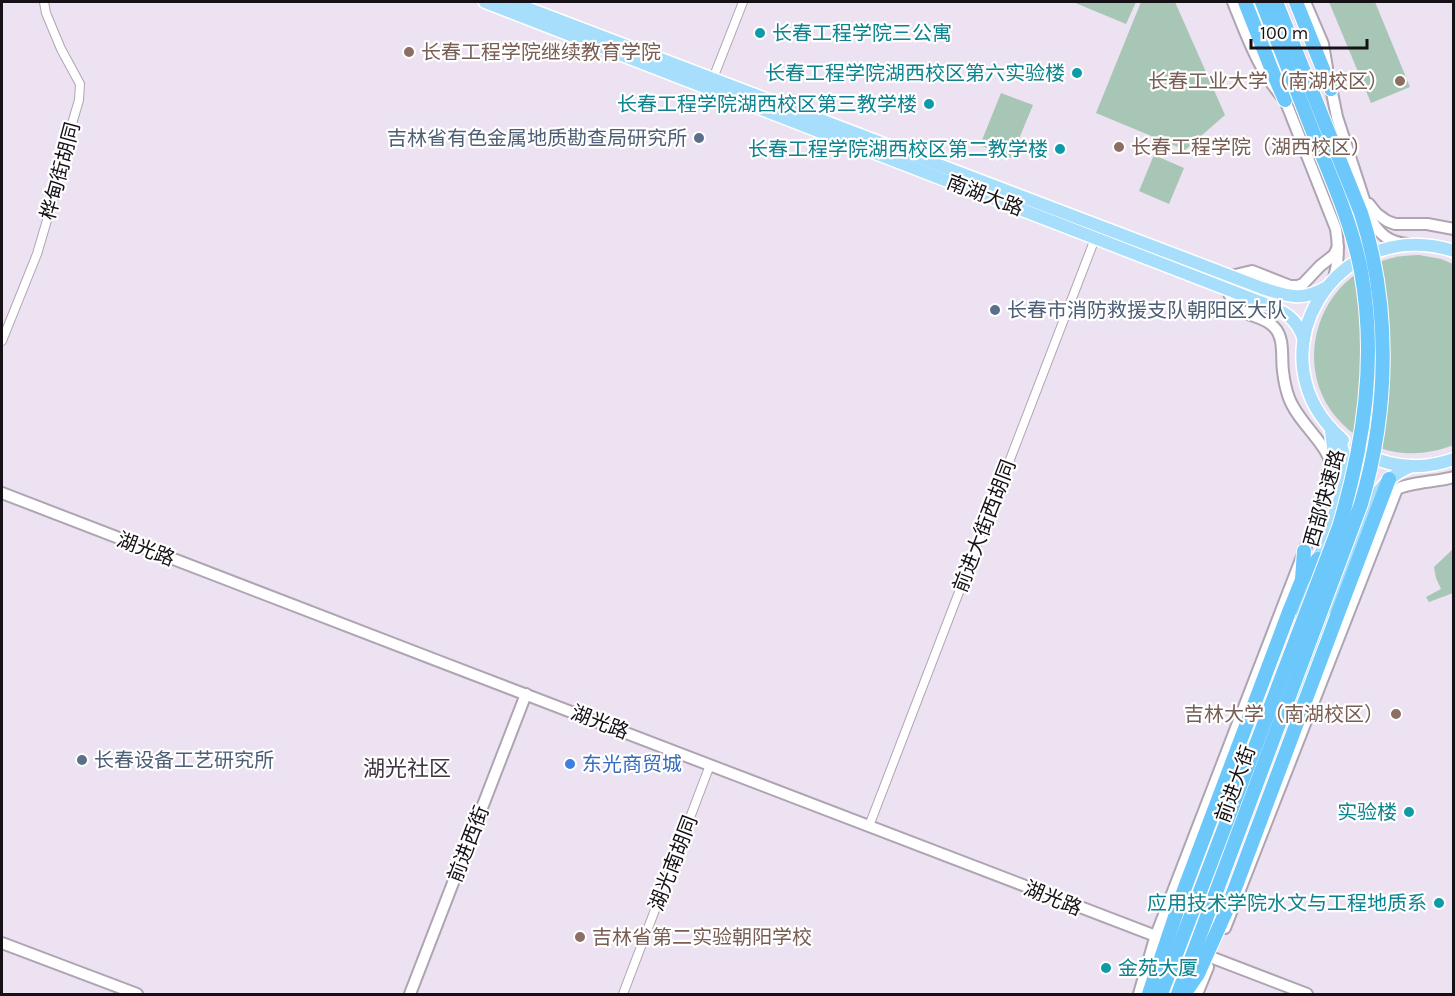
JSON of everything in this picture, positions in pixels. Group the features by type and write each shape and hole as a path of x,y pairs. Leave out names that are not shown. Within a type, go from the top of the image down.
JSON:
{"highway":[{"path":"1245,2 1285,100"},
{"name":"西部快速路","path":"1159,994 1339,527 1356,469 1368,377 1369,333 1361,269 1347,216 1262,2"},
{"name":"西部快速路","path":"1181,994 1361,504 1370,473 1382,389 1380,298 1369,238 1276,2"},
{"path":"1296,2 1331,88"},
{"path":"1181,994 1197,974 1228,907 1389,479"},
{"path":"1302,580 1304,551"},
{"path":"1149,994 1184,890 1289,612 1302,580 1318,559"}],"main road":[{"name":"南湖大路","path":"485,2 712,83"},
{"name":"南湖大路","path":"510,2 1097,232 1226,289 1280,310 1294,318 1300,326 1304,340"},
{"path":"1233,2 1257,60 1273,87 1285,100 1333,219 1339,243 1338,262 1331,282"},
{"path":"1305,2 1323,44 1337,117 1364,199 1377,229 1388,239 1454,251"},
{"path":"1364,199 1377,214 1395,224 1427,224 1454,230"},
{"name":"南湖大路","path":"1097,232 1262,288 1298,297 1312,295 1331,282"},
{"path":"1230,276 1252,271 1290,286 1298,286 1334,255 1339,243"},
{"path":"1407,244 1384,248 1362,257 1331,282 1314,306 1304,340 1304,363 1308,386 1317,408 1334,431 1356,450 1378,460 1412,466 1436,464 1454,459"},
{"path":"1226,289 1237,308 1265,319 1279,334 1283,372 1289,398 1300,418 1328,452 1332,462 1331,477"},
{"path":"1331,477 1334,431"},
{"name":"前进大街","path":"1159,994 1344,486 1345,454 1334,431"},
{"name":"前进大街","path":"1181,994 1370,504 1379,489 1389,479 1412,466"},
{"name":"前进大街","path":"1139,994 1155,938 1331,477"},
{"path":"1197,994 1211,958 1233,913 1397,489 1454,477"},
{"name":"湖光路","path":"2,493 1155,938 1307,994"},
{"name":"前进西街","path":"410,994 526,694"},
{"path":"2,943 137,994"}],"street":[{"name":"桦甸街胡同","path":"2,341 37,254 58,183 61,161 80,100 80,84 58,42 44,2"},
{"path":"712,83 743,2"},
{"name":"前进大街西胡同","path":"869,826 1097,232"},
{"name":"湖光南胡同","path":"623,994 710,765"}],"green space":[{"path":"1073,2 1136,2 1126,24"},
{"path":"1141,2 1175,2 1225,115 1185,150 1096,113"},
{"path":"1329,2 1375,2 1410,87 1371,103"},
{"path":"1001,93 1033,105 1011,158 980,145"},
{"path":"1154,155 1184,168 1169,204 1139,191"},
{"path":"1419,255 1453,264 1454,445 1423,453 1403,453 1373,445 1342,423 1322,395 1314,364 1317,332 1329,303 1351,278 1381,261"},
{"path":"1453,549 1453,593 1429,602 1426,597 1441,589 1434,567"}],"place":[{"name":"长春工程学院三公寓","path":"760,33"},
{"name":"长春工程学院继续教育学院","path":"409,52"},
{"name":"长春工程学院湖西校区第六实验楼","path":"1077,73"},
{"name":"长春工业大学（南湖校区）","path":"1400,81"},
{"name":"长春工程学院湖西校区第三教学楼","path":"929,104"},
{"name":"吉林省有色金属地质勘查局研究所","path":"699,138"},
{"name":"长春工程学院（湖西校区）","path":"1119,147"},
{"name":"长春工程学院湖西校区第二教学楼","path":"1060,149"},
{"name":"长春市消防救援支队朝阳区大队","path":"995,310"},
{"name":"吉林大学（南湖校区）","path":"1396,714"},
{"name":"长春设备工艺研究所","path":"82,760"},
{"name":"东光商贸城","path":"570,764"},
{"name":"实验楼","path":"1409,812"},
{"name":"应用技术学院水文与工程地质系","path":"1439,903"},
{"name":"吉林省第二实验朝阳学校","path":"580,937"},
{"name":"金苑大厦","path":"1106,968"}],"district":[{"name":"湖光社区","path":"407,768"}]}
